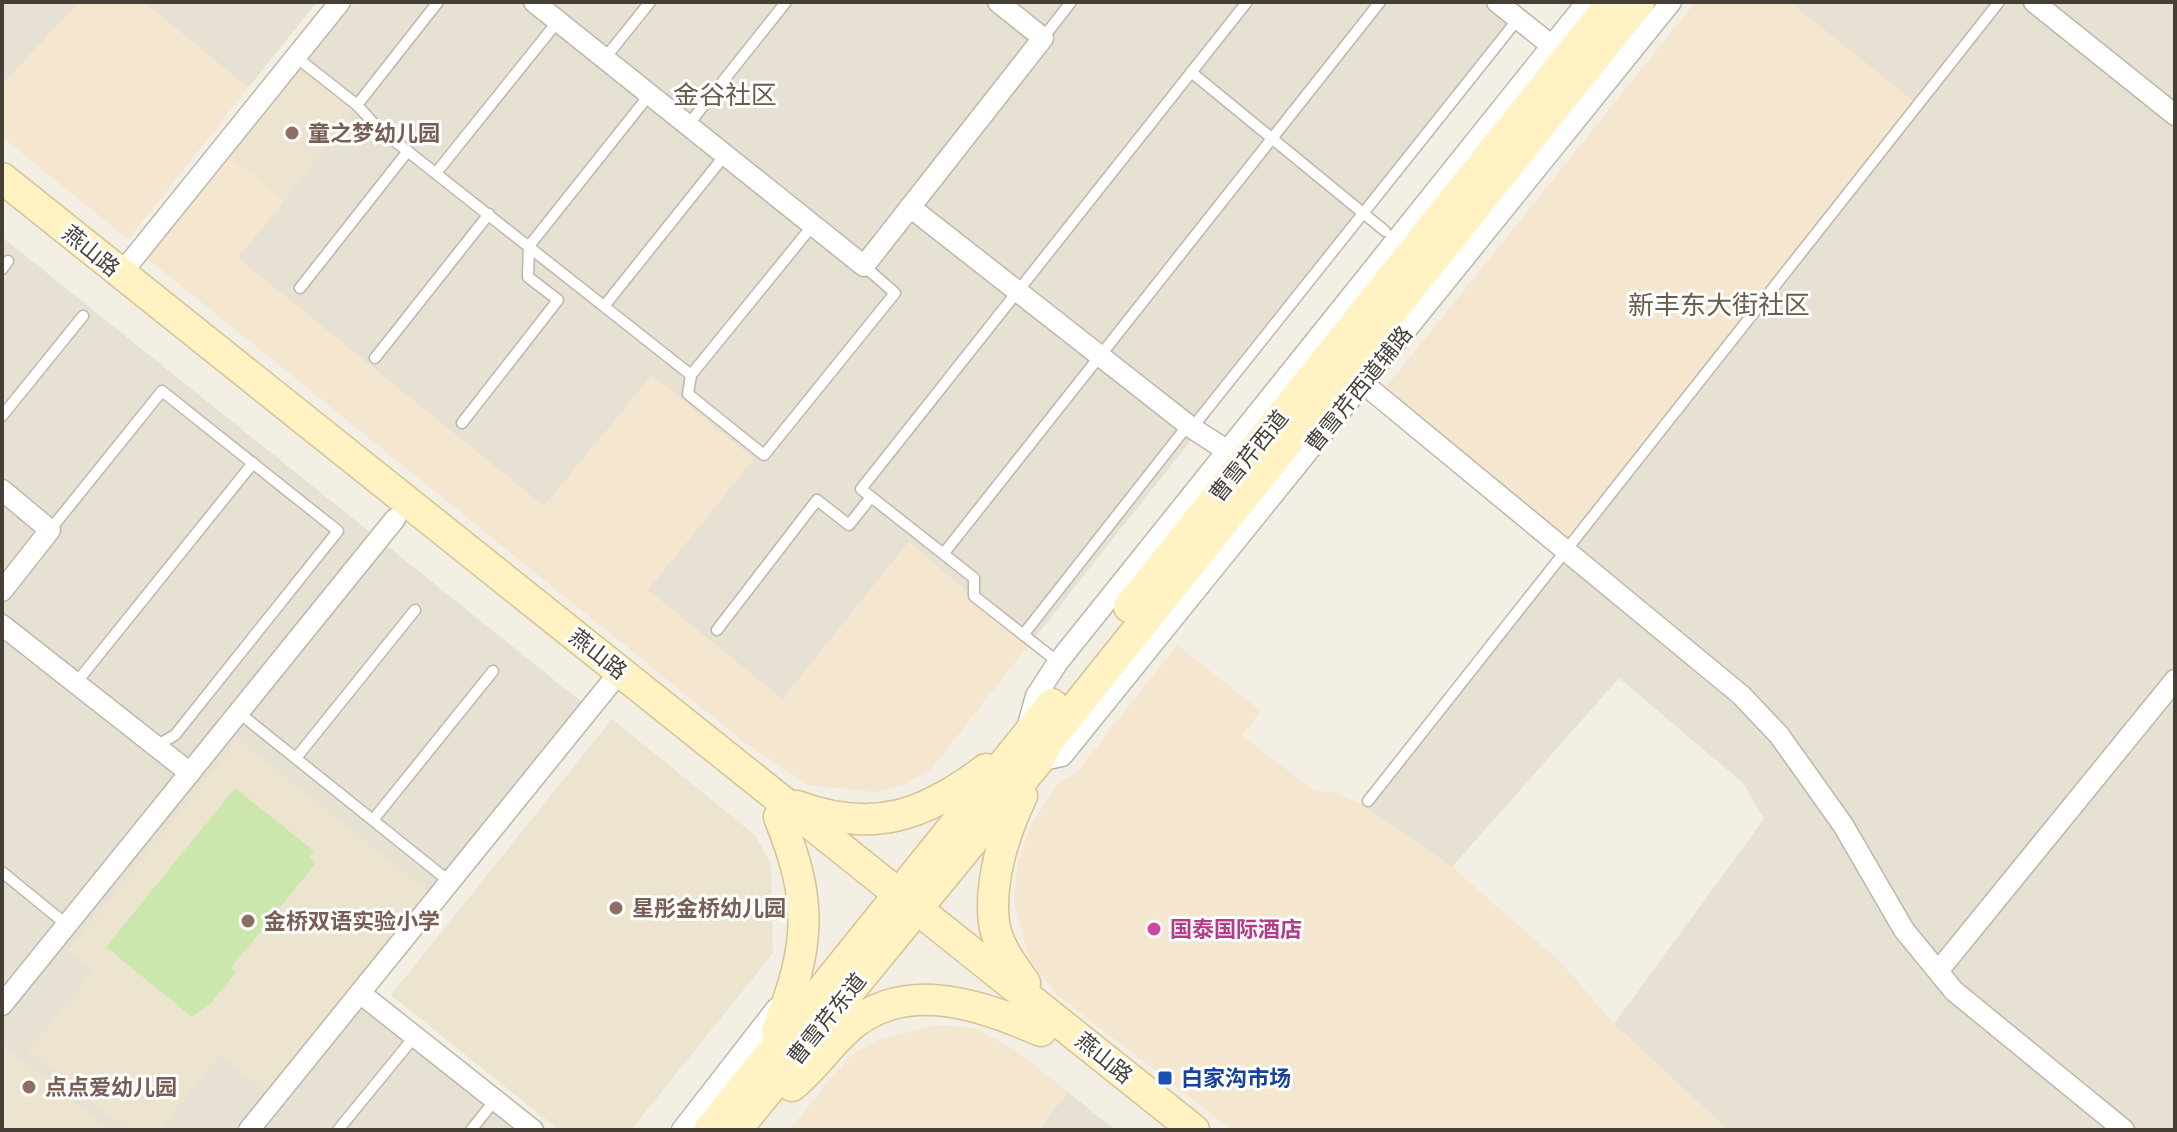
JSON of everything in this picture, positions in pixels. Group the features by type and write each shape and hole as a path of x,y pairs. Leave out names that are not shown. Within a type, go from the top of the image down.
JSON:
{"main road":[{"name":"曹雪芹西道","path":"902,909 1030,751 1235,456 1612,2"},
{"name":"曹雪芹西道","path":"1030,751 1047,743 1351,382 1639,2"},
{"name":"燕山路","path":"2,178 902,909 1042,1020 1194,1130"},
{"name":"燕山路","path":"2,199 395,519 609,685 782,810"},
{"path":"766,1059 798,976 803,945 799,865 782,810 860,820 928,808 1030,751"},
{"path":"1030,751 1002,850 994,890 994,925 1008,959 1042,1020"},
{"name":"曹雪芹东道","path":"709,1130 766,1059 902,909"},
{"name":"曹雪芹东道","path":"737,1130 902,909"},
{"path":"737,1130 812,1070 854,1024 904,1003 939,1000 968,1003 1042,1020"},
{"name":"燕山路","path":"1042,1020 1162,1130"}],"street":[{"path":"120,275 340,2"},
{"path":"534,2 864,266 1043,38 998,2"},
{"path":"1497,2 1552,46"},
{"path":"1030,751 1036,696 1058,662 1235,456 1587,2"},
{"name":"曹雪芹西道辅路","path":"1351,382 1671,2"},
{"path":"2034,2 2175,115"},
{"path":"910,207 1190,426 1235,456"},
{"path":"1351,382 1567,551 1741,695 1779,735 1843,825 1904,930 1954,991 2124,1130"},
{"path":"2,490 50,530 2,591"},
{"path":"2,1005 395,519"},
{"path":"2,625 190,773"},
{"path":"1939,970 2175,680"},
{"path":"249,1130 609,685"},
{"path":"682,1130 766,1025 798,976"},
{"path":"360,993 533,1130"}],"lane":[{"path":"357,105 438,2"},
{"path":"605,58 650,2"},
{"path":"688,125 786,2"},
{"path":"1043,38 1071,2"},
{"path":"1058,662 974,596 974,578 861,489 1247,2"},
{"path":"944,553 1380,2"},
{"path":"1368,801 1999,2"},
{"path":"1023,635 1518,19"},
{"path":"436,173 558,21"},
{"path":"296,57 357,105 408,151 691,375"},
{"path":"1191,72 1385,231"},
{"path":"462,423 558,300 528,277 529,246 650,94"},
{"path":"300,288 408,151"},
{"path":"605,305 725,155"},
{"path":"375,358 489,214"},
{"path":"813,225 691,375 688,394 764,455 895,293 864,266"},
{"path":"2,416 83,316"},
{"path":"50,530 162,391 338,531 175,735 156,746"},
{"path":"76,683 253,463"},
{"path":"717,630 817,500 849,525 871,497"},
{"path":"296,758 415,610"},
{"path":"373,820 493,671"},
{"path":"238,712 450,882"},
{"path":"2,872 67,925"},
{"path":"338,1130 415,1036"},
{"path":"471,1130 495,1100"}],"shaded area":[{"path":"2,2 79,2 2,85"},
{"path":"79,2 144,2 248,88 128,239 2,137 2,85"},
{"path":"144,2 317,2 248,88"},
{"path":"355,2 1492,2 1520,24 1029,645 909,542 747,744 146,257"},
{"path":"1696,2 2175,2 2175,1130 1728,1130 1614,1024 1764,819 1743,783 1619,678 1452,867 1362,805 1560,556 1372,405"},
{"path":"1696,2 1790,2 1921,107 1560,556 1372,405"},
{"name":"童之梦幼儿园","path":"301,69 354,111 284,201 228,155"},
{"path":"228,155 284,201 238,258 544,506 652,375 754,459 648,590 783,699 909,542 1029,645 931,769 908,783 875,792 808,785 747,744 146,257"},
{"path":"2,237 583,703 356,993 527,1130 2,1130"},
{"path":"1177,645 1261,711 1242,736 1315,791 1336,793 1362,805 1452,867 1563,964 1614,1024 1728,1130 1232,1130 1056,994 1030,961 1014,903 1018,859 1033,821 1059,783 1078,771"},
{"name":"星彤金桥幼儿园","path":"612,719 755,835 771,864 773,953 631,1130 559,1130 391,995"},
{"name":"金桥双语实验小学","path":"238,739 428,891 266,1092 220,1055 159,1130 127,1130 28,1051 92,971 68,951"},
{"path":"938,1025 975,1028 1015,1050 1068,1092 1038,1130 789,1130 850,1056 877,1040"},
{"name":"点点爱幼儿园","path":"2,1044 110,1130 2,1130"},
{"path":"1068,1092 1115,1130 1038,1130"}],"green space":[{"path":"235,788 314,851 309,857 316,863 231,968 236,972 211,1003 192,1017 106,947"}],"place":[{"name":"童之梦幼儿园","path":"292,133"},
{"name":"星彤金桥幼儿园","path":"616,908"},
{"name":"金桥双语实验小学","path":"248,921"},
{"name":"国泰国际酒店","path":"1154,929"},
{"name":"白家沟市场","path":"1165,1078"},
{"name":"点点爱幼儿园","path":"29,1087"}],"district":[{"name":"金谷社区","path":"725,95"},
{"name":"新丰东大街社区","path":"1719,305"}]}
